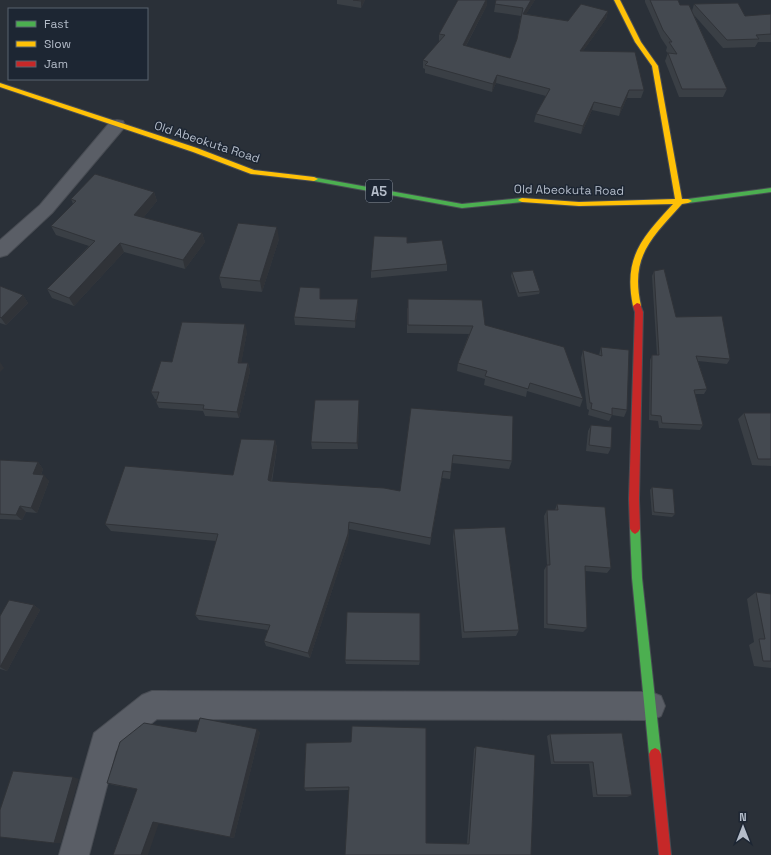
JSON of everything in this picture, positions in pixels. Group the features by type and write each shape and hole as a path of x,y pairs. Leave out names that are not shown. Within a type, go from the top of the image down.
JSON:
{"main road":[{"path":"617,0 638,42 655,66 679,202 643,244 635,262 632,285 639,312 634,499 637,571 665,855"},
{"name":"Old Abeokuta Road","path":"0,85 195,150 253,172 323,180 462,206 522,200 579,204 679,202 771,190"}],"street":[{"path":"0,250 46,209 117,125"},
{"path":"74,855 104,743 152,705 651,706"}],"building":[{"path":"458,0 486,0 463,45 510,58 517,39 523,8 495,4 496,0 531,0 523,14 568,21 581,4 608,11 580,51 635,52 644,90 629,90 621,108 594,102 583,126 536,114 550,89 497,75 493,84 425,65 428,62 423,60 445,35 439,34"},
{"path":"650,0 678,0 680,5 689,5 727,89 682,89 668,53 677,54 669,42 672,42 663,30"},
{"path":"738,3 745,16 771,14 771,34 756,35 759,39 727,40 694,4"},
{"path":"95,174 154,192 134,215 202,233 183,260 120,243 69,298 47,289 95,241 51,226 76,201 71,199"},
{"path":"238,223 277,227 260,281 219,277"},
{"path":"374,236 407,237 407,243 442,240 447,264 371,271"},
{"path":"664,269 676,317 722,316 730,359 696,356 707,389 694,390 703,425 662,423 661,416 651,415 652,355 659,355 654,271"},
{"path":"533,270 540,291 519,293 512,272"},
{"path":"0,286 23,295 1,318 0,317"},
{"path":"300,287 320,288 320,299 358,299 355,321 294,317"},
{"path":"408,299 482,300 485,325 564,347 583,399 530,383 528,389 485,376 487,371 458,363 473,326 408,325"},
{"path":"182,322 245,324 238,363 248,363 237,412 203,409 204,405 156,402 159,392 151,392 161,361 172,362"},
{"path":"601,347 629,350 627,410 612,408 612,415 591,409 592,403 590,403 583,350 602,356"},
{"path":"315,400 359,400 357,443 311,442"},
{"path":"411,408 513,416 512,461 453,455 451,472 443,471 431,538 349,522 348,534 308,653 264,641 270,625 195,615 218,534 105,524 125,466 233,475 241,439 275,440 268,480 270,481 384,488 400,491"},
{"path":"744,413 771,413 771,459 758,459"},
{"path":"591,425 612,427 611,448 589,445"},
{"path":"0,460 38,462 33,474 44,475 31,508 20,506 16,515 0,514"},
{"path":"652,487 673,489 675,514 654,512"},
{"path":"557,504 605,507 611,568 585,566 587,628 547,624 547,565 550,565 547,510 558,510"},
{"path":"505,527 519,630 464,632 454,529"},
{"path":"756,592 771,594 771,661 763,661 759,639 765,639"},
{"path":"9,600 34,605 0,667 0,616"},
{"path":"347,612 420,613 420,661 345,660"},
{"path":"200,718 257,729 230,837 153,822 141,855 113,855 137,789 107,783 120,742 144,723 196,732"},
{"path":"352,726 426,728 426,843 469,844 476,746 535,755 531,855 345,855 349,787 304,788 306,743 351,742"},
{"path":"622,733 632,795 597,795 593,762 554,762 550,734"},
{"path":"13,771 73,777 54,843 0,837 0,810"}],"traffic: fast":[{"path":"314,179 462,206 522,200"},
{"path":"688,201 771,190"},
{"path":"635,529 637,578 655,754"}],"traffic: slow":[{"path":"617,0 638,42 655,66 679,202 649,237 636,261 634,289 637,306"},
{"path":"0,85 195,150 253,172 314,179"},
{"path":"522,200 579,204 688,201"}],"traffic: jam":[{"path":"635,529 634,499 639,312 637,306"},
{"path":"655,754 665,855"}]}
